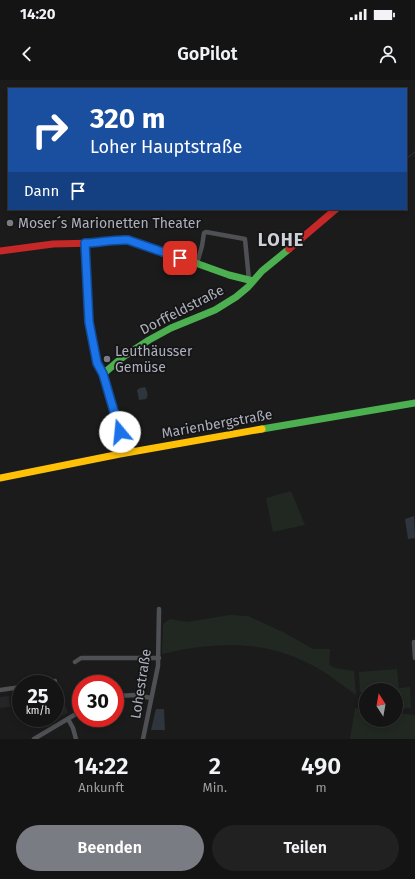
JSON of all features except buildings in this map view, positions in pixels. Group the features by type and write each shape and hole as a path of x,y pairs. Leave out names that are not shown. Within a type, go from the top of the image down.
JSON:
{"street":[{"name":"Dorffeldstraße","path":"103,374 123,357 149,340 222,306 236,297 251,280 335,210"},
{"path":"2,251 27,249 52,244 98,243 120,239 128,240 229,275 251,280 245,239 206,232 204,233 197,263"},
{"path":"85,243 88,314 97,363 103,374 126,453"},
{"name":"Marienbergstraße","path":"0,478 126,453 415,403"},
{"name":"Lohestraße","path":"143,739 158,666 159,609"},
{"path":"414,642 415,658"},
{"path":"75,662 81,658 158,658"},
{"path":"0,690 12,688"},
{"path":"124,696 136,695 151,698"},
{"path":"34,739 72,717"},
{"path":"68,719 73,728 76,739"}],"shaded area":[{"path":"145,387 147,398 139,400 137,390"},
{"path":"291,491 305,525 273,532 266,498"},
{"path":"414,516 415,538 408,539 405,519"},
{"path":"230,615 248,616 285,633 313,649 330,649 329,665 335,668 354,671 356,695 314,666 290,655 254,646 218,645 162,654 163,624 170,619 187,622"},
{"path":"397,669 398,683 360,683 359,672"},
{"path":"410,687 411,708 403,709 403,688"},
{"path":"9,696 10,707 0,708 0,697"},
{"path":"64,705 68,713 64,715"},
{"path":"355,708 359,709 359,727 403,727 403,714 415,715 415,739 350,739"},
{"path":"156,709 164,709 165,730 151,730"}],"waterway":[{"path":"407,158 415,152"}],"traffic: fast":[{"path":"103,374 123,357 149,340 171,328 215,310 236,297 248,287 262,271 289,249"},
{"path":"162,251 229,275 253,281"},
{"path":"262,429 415,403"}],"traffic: slow":[{"path":"0,478 120,454 262,429"}],"traffic: jam":[{"path":"289,249 335,210"},
{"path":"0,251 53,244 97,243 121,240 137,242 162,251"}],"place":[{"name":"Moser´s Marionetten Theater","path":"10,223"},
{"name":"Leuthäusser Gemüse","path":"107,359"}],"district":[{"name":"LOHE","path":"281,240"}],"route":[{"path":"120,432 103,374 97,363 89,322 85,243 98,243 120,239 128,240 180,258"}]}
